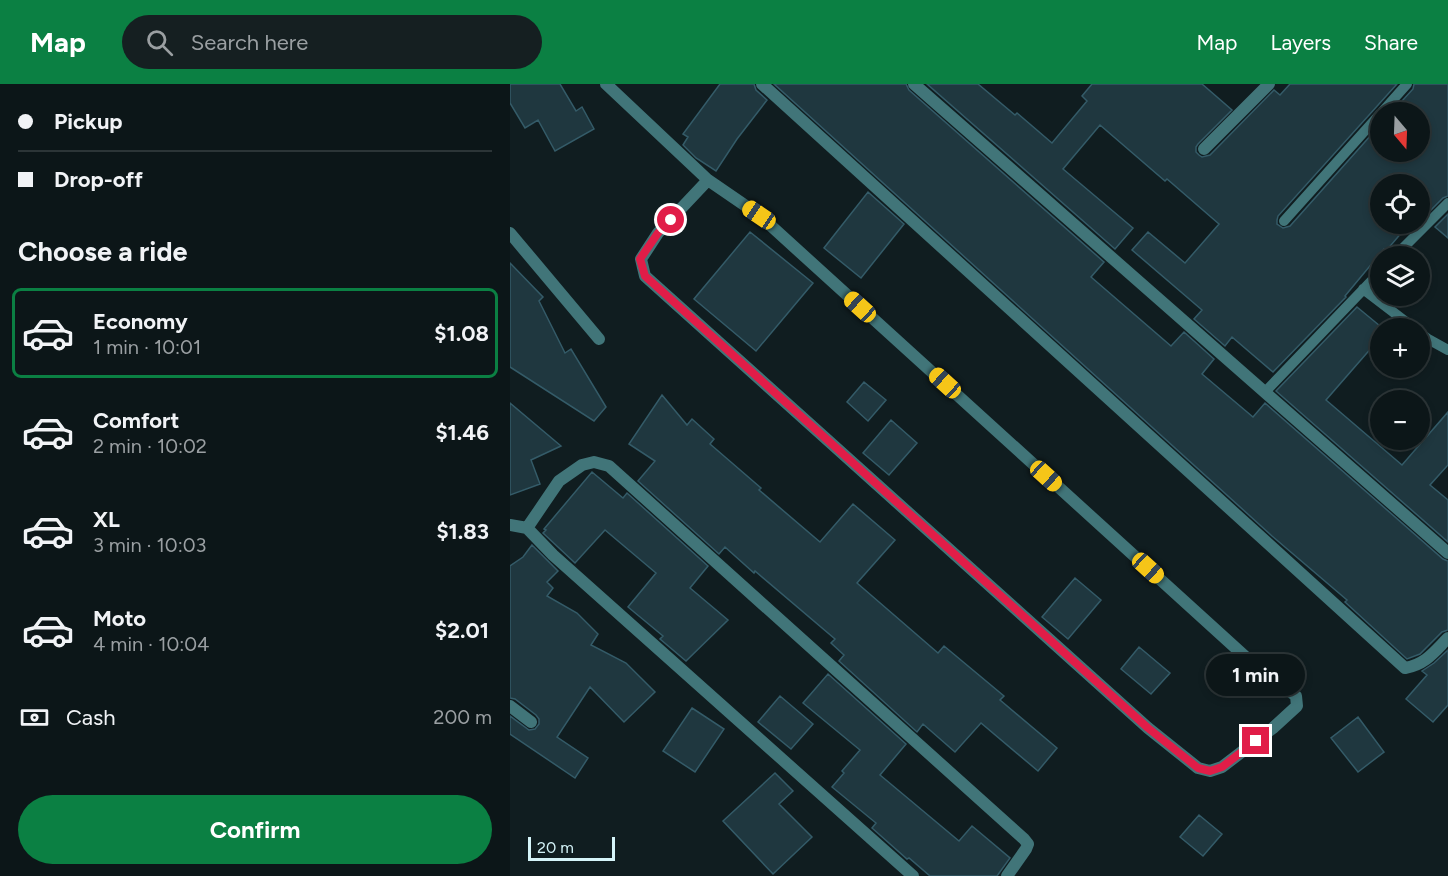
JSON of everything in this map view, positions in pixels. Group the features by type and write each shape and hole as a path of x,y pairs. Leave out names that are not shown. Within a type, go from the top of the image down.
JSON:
{"street":[{"path":"606,84 708,180 759,215 1250,661 1296,696 1297,706 1273,728 1222,767 1210,771 1198,768 1148,728 645,276 640,259 658,233 708,180"},
{"path":"762,84 1405,668 1416,666 1426,660 1448,638"},
{"path":"914,84 1448,553"},
{"path":"1204,149 1269,84"},
{"path":"510,233 599,339"},
{"path":"528,528 559,481 582,465 594,462 609,466 1028,844 1007,876"},
{"path":"510,525 528,528 553,555 913,876"},
{"path":"510,706 531,722"}],"lane":[{"path":"1391,102 1407,84"},
{"path":"1284,221 1370,125"},
{"path":"1405,246 1448,203"},
{"path":"1265,392 1370,282"},
{"path":"1363,289 1401,318"},
{"path":"1430,340 1448,350"}],"building":[{"path":"510,84 560,84 576,111 582,107 594,129 555,151 538,120 525,128 510,103"},
{"path":"720,84 754,84 756,90 767,100 716,171 696,158 683,145 688,137 683,134"},
{"path":"774,84 906,84 909,90 1104,262 1091,277 1171,346 1184,332 1214,359 1202,374 1253,417 1265,403 1448,561 1448,630 1442,632 1420,654 1407,659 1345,602 1347,600 1272,536"},
{"path":"927,84 978,84 1052,143 1087,101 1082,96 1092,84 1202,84 1232,110 1196,147 1196,152 1202,157 1210,155 1274,90 1280,95 1290,84 1397,84 1381,102 1370,102 1370,114 1278,216 1277,224 1283,228 1290,226 1370,136 1370,162 1430,162 1430,102 1401,102 1413,89 1414,84 1448,84 1448,196 1430,211 1430,174 1370,174 1370,234 1400,234 1390,246 1370,246 1370,266 1346,297 1273,372 1232,337 1225,346 1194,319 1202,310 1132,250 1148,232 1185,263 1219,224 1100,125 1063,169 1133,228 1115,249"},
{"path":"868,192 904,224 861,278 824,248"},
{"path":"1448,214 1448,238 1435,227"},
{"path":"750,232 813,283 756,351 694,299"},
{"path":"510,263 543,297 539,301 565,353 571,349 606,407 594,421 510,367"},
{"path":"1357,307 1370,318 1370,349 1326,400 1370,438 1370,450 1384,450 1402,465 1415,450 1430,450 1430,433 1448,412 1448,465 1430,485 1448,500 1448,542 1276,391"},
{"path":"864,382 886,400 868,421 847,402"},
{"path":"662,395 687,425 692,419 714,439 710,444 820,542 853,504 895,540 857,583 938,653 944,646 1004,696 1000,700 1057,748 1038,771 981,723 955,752 923,724 917,732 839,661 844,655 831,643 835,639 725,547 719,554 638,481 655,461 629,444"},
{"path":"510,403 561,446 531,460 540,484 510,495"},
{"path":"891,420 917,443 889,475 863,453"},
{"path":"592,472 623,498 627,493 708,566 690,588 728,620 686,661 660,639 663,636 628,607 656,573 605,530 575,563 543,533"},
{"path":"532,545 558,571 547,582 553,588 547,596 577,613 598,634 591,645 626,663 655,692 624,722 590,687 557,737 588,758 575,778 510,734 510,716 529,730 535,729 539,724 536,715 515,699 510,698 510,566 523,557"},
{"path":"1075,578 1101,600 1068,639 1042,617"},
{"path":"1139,647 1170,673 1151,694 1121,669"},
{"path":"1448,650 1448,705 1433,722 1406,699 1427,675 1422,671"},
{"path":"828,674 906,744 880,775 959,841 972,826 1010,858 997,876 930,876 872,828 876,823 832,787 860,750 803,703"},
{"path":"780,696 813,724 791,749 758,722"},
{"path":"692,708 724,729 695,772 663,751"},
{"path":"1358,717 1384,752 1358,772 1331,738"},
{"path":"775,773 793,791 779,804 812,837 773,874 723,821"},
{"path":"1199,815 1222,834 1203,856 1180,837"}],"route":[{"path":"671,220 658,233 640,259 645,276 1148,728 1198,768 1210,771 1222,767 1256,741"}]}
